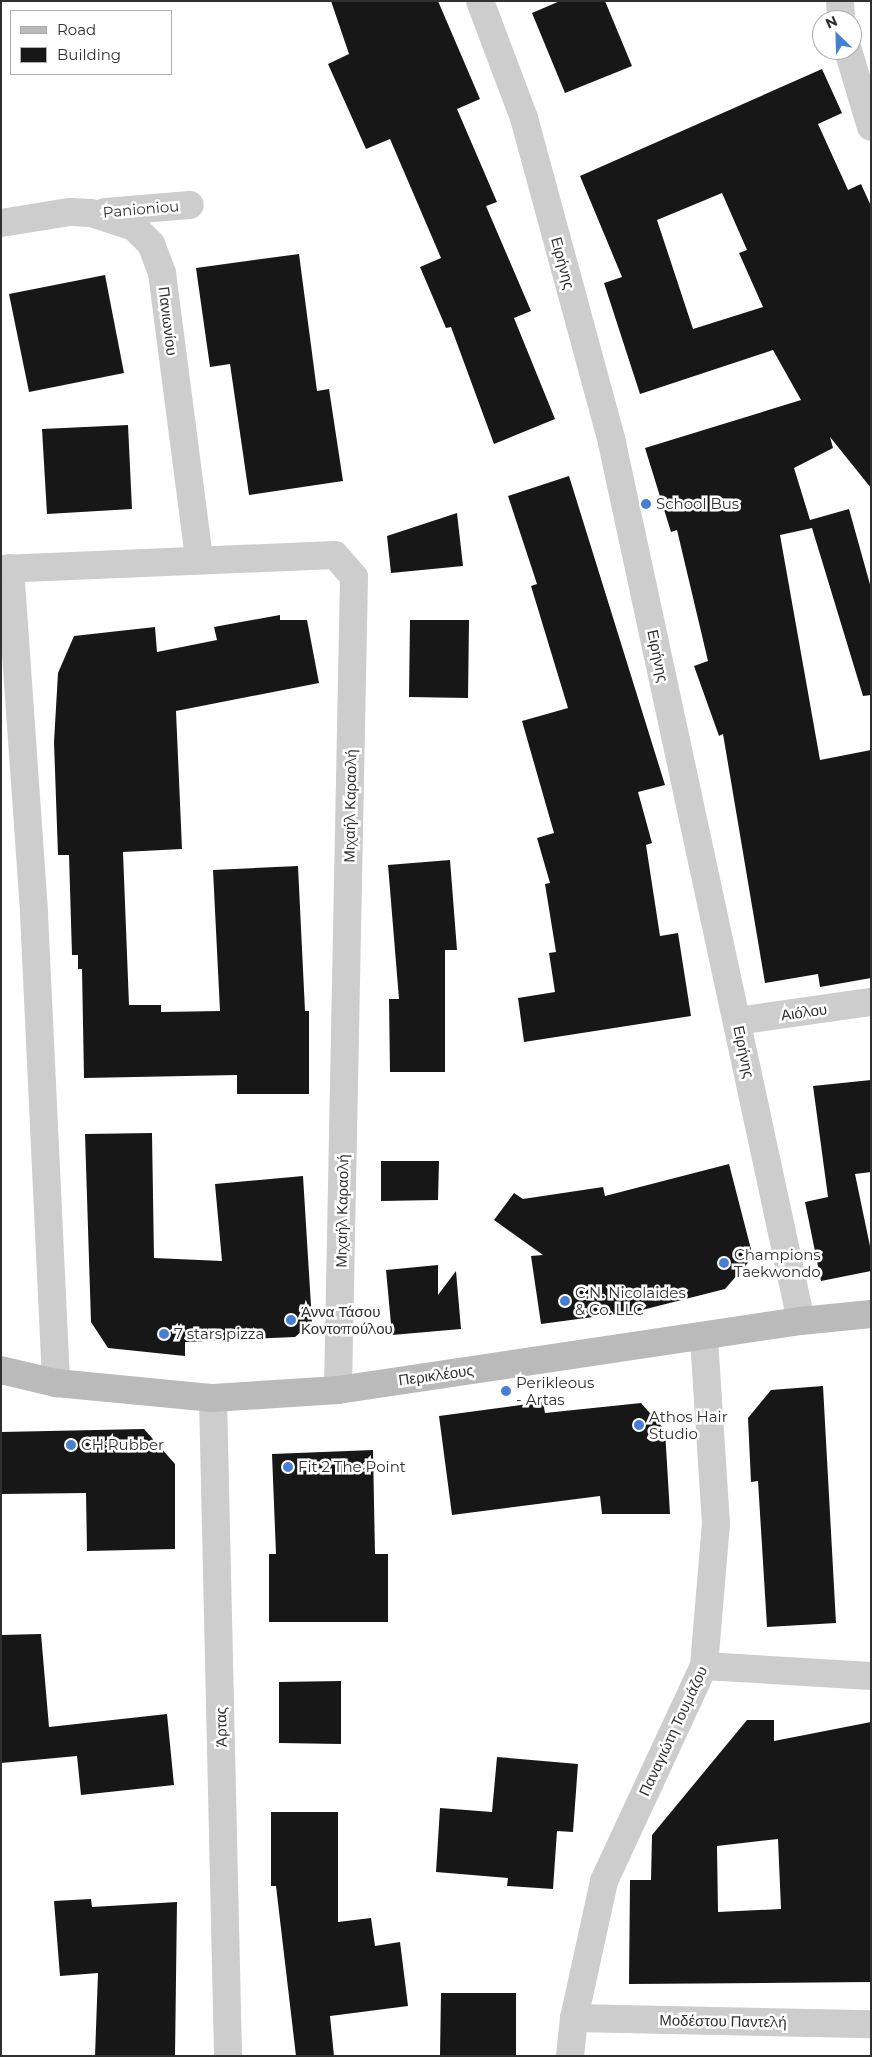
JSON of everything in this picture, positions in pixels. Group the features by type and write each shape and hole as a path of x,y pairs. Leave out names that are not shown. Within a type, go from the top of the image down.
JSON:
{"main road":[{"name":"Περικλέους","path":"1,1370 56,1383 213,1398 338,1390 801,1321 871,1314"}],"street":[{"name":"Ειρήνης","path":"480,1 524,118 612,443 801,1321"},
{"path":"851,60 871,127"},
{"name":"Panioniou","path":"91,213 190,205"},
{"name":"Πανιωνίου","path":"1,223 70,212 91,213 134,227 151,244 162,273 199,558"},
{"name":"Μιχαήλ Καραολή","path":"56,1383 34,914 6,568 199,558 334,555 354,577 338,1390"},
{"name":"Αιόλου","path":"737,1021 871,1002"},
{"name":"Παναγιώτη Τουμάζου","path":"570,2056 574,2018 604,1881 704,1666 714,1583 716,1524 704,1336"},
{"name":"Άρτας","path":"213,1398 228,2056"},
{"path":"704,1666 871,1676"},
{"name":"Μοδέστου Παντελή","path":"574,2018 871,2024"}],"building":[{"path":"331,1 438,1 480,99 457,109 497,202 486,206 531,311 514,318 555,419 494,444 451,327 446,328 420,267 441,258 390,139 366,149 328,64 349,54"},
{"path":"560,1 605,1 632,66 565,93 532,13"},
{"path":"822,69 842,113 818,124 848,190 861,184 871,206 871,488 830,437 833,448 794,468 810,520 849,509 871,588 871,695 863,696 812,528 780,535 820,760 871,750 871,978 820,987 818,974 765,983 723,734 719,736 694,666 708,661 677,530 671,532 645,448 801,400 773,350 640,394 604,283 622,277 580,176","holes":["722,193 747,250 739,253 763,307 693,329 657,220"]},
{"path":"299,254 317,391 329,389 343,481 249,495 230,364 210,367 196,268"},
{"path":"105,275 124,373 29,392 9,294"},
{"path":"128,425 132,509 47,514 42,429"},
{"path":"569,476 665,785 638,792 652,843 646,845 660,936 678,933 691,1016 524,1042 518,998 555,992 549,953 556,952 545,884 550,883 537,838 554,833 522,721 568,708 531,586 537,584 508,496"},
{"path":"457,513 463,566 391,573 387,536"},
{"path":"280,615 280,620 307,620 319,683 176,711 182,849 123,852 129,1005 161,1005 161,1012 220,1011 213,870 298,866 305,1011 309,1011 309,1094 237,1094 237,1075 84,1078 82,969 78,969 78,955 72,955 69,855 58,855 54,742 58,673 74,636 155,627 157,652 217,640 214,627"},
{"path":"410,620 469,620 468,698 409,697"},
{"path":"450,860 457,950 445,950 445,1072 390,1072 389,999 399,999 388,865"},
{"path":"871,1080 871,1172 855,1174 871,1251 871,1271 821,1281 805,1202 828,1197 813,1086"},
{"path":"152,1133 154,1258 222,1261 215,1184 303,1176 312,1322 295,1337 185,1342 185,1356 108,1348 91,1322 85,1134"},
{"path":"381,1161 439,1161 438,1200 381,1201"},
{"path":"729,1164 753,1257 725,1289 638,1311 541,1324 531,1256 543,1255 494,1220 514,1193 523,1199 603,1187 605,1196"},
{"path":"438,1265 438,1295 456,1271 461,1329 392,1335 386,1270"},
{"path":"823,1386 836,1623 767,1627 758,1481 751,1482 748,1418 771,1390"},
{"path":"543,1402 545,1413 641,1403 665,1430 670,1514 602,1514 600,1496 452,1515 439,1416"},
{"path":"144,1429 175,1464 175,1549 87,1551 86,1493 1,1494 1,1432"},
{"path":"373,1450 375,1554 388,1554 388,1622 269,1622 269,1554 276,1554 272,1454"},
{"path":"41,1634 49,1727 167,1714 174,1785 81,1795 77,1756 1,1763 1,1635"},
{"path":"341,1681 341,1744 279,1743 279,1682"},
{"path":"747,1720 774,1720 774,1741 871,1722 871,1982 629,1984 630,1880 651,1880 652,1835","holes":["778,1839 781,1909 718,1912 717,1846"]},
{"path":"497,1757 578,1764 573,1832 557,1831 553,1889 507,1886 508,1878 436,1872 440,1808 492,1812"},
{"path":"271,1812 338,1812 338,1922 371,1918 375,1946 400,1942 408,2006 330,2016 334,2056 296,2056 276,1886 271,1886"},
{"path":"91,1899 92,1907 177,1902 175,2056 95,2056 98,1973 60,1976 54,1901"},
{"path":"441,1993 516,1993 516,2056 440,2056"}],"place":[{"name":"School Bus","path":"646,504"},
{"name":"Champions Taekwondo","path":"724,1263"},
{"name":"C.N. Nicolaides & Co. LLC","path":"565,1301"},
{"name":"Άννα Τάσου Κοντοπούλου","path":"291,1320"},
{"name":"7 stars pizza","path":"164,1334"},
{"name":"Perikleous - Artas","path":"506,1391"},
{"name":"Athos Hair Studio","path":"639,1425"},
{"name":"CH Rubber","path":"71,1445"},
{"name":"Fit 2 The Point","path":"288,1467"}]}
